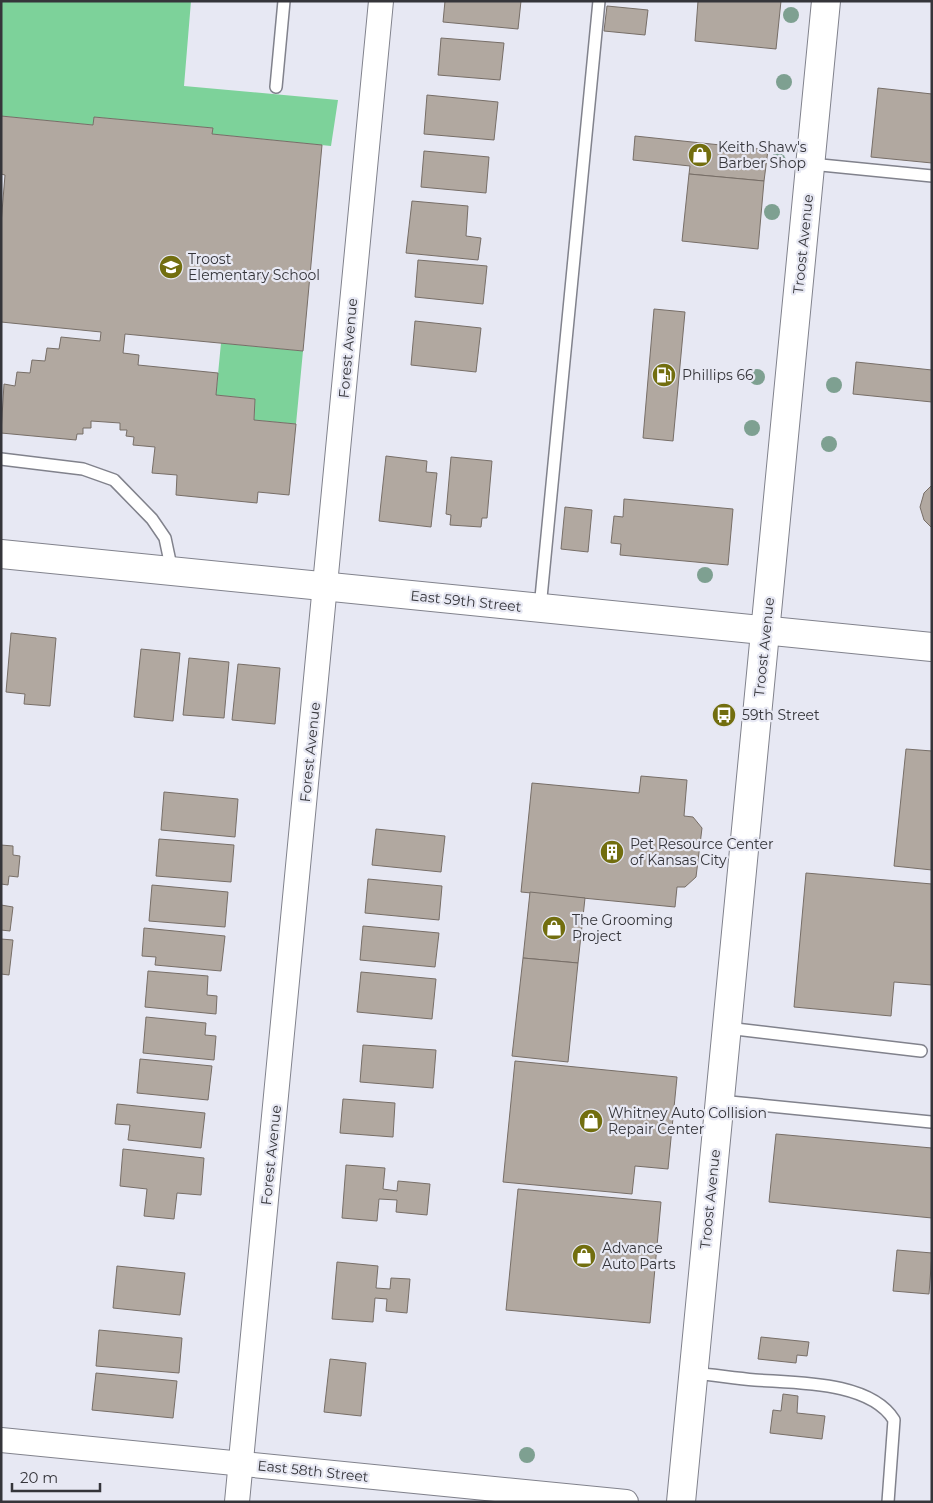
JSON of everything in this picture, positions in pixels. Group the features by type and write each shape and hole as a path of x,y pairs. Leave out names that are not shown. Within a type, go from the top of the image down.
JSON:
{"main road":[{"name":"Troost Avenue","path":"681,1502 826,1"},
{"name":"East 59th Street","path":"1,554 932,647"}],"street":[{"name":"Forest Avenue","path":"237,1502 381,1"},
{"name":"East 58th Street","path":"1,1440 626,1502"}],"lane":[{"path":"276,87 284,1"},
{"path":"540,608 599,1"},
{"path":"811,164 932,176"},
{"path":"1,459 83,469 114,480 152,519 165,538 172,571"},
{"path":"726,1028 921,1052"},
{"path":"720,1101 931,1122"},
{"path":"693,1373 840,1388 875,1401 888,1410 894,1420 888,1502"}],"green space":[{"path":"1,1 191,1 184,86 338,100 331,146 212,134 212,128 94,117 93,125 1,116"},
{"path":"221,343 303,351 296,424 254,420 255,399 216,395"}],"building":[{"path":"445,1 521,1 518,29 443,22"},
{"path":"698,1 781,1 776,49 695,41"},
{"path":"607,6 648,10 645,35 604,31"},
{"path":"441,38 504,43 500,80 438,75"},
{"path":"878,88 932,94 932,163 871,157"},
{"path":"427,95 498,102 494,140 424,134"},
{"name":"Troost Elementary School","path":"1,116 93,125 94,117 213,128 212,134 322,145 303,351 125,334 123,353 139,355 138,365 218,373 216,395 255,399 254,420 296,424 289,495 258,492 257,503 176,495 177,475 152,473 155,447 133,445 134,437 126,436 127,430 120,430 120,423 91,421 91,428 83,428 83,434 77,434 76,440 1,433 4,384 15,386 17,372 30,373 32,360 45,361 47,348 59,349 61,337 100,341 101,332 1,322 1,224 5,175 1,174"},
{"name":"Keith Shaw's Barber Shop","path":"635,136 768,150 764,181 689,174 690,166 633,160"},
{"path":"424,151 489,157 486,193 421,187"},
{"path":"689,174 764,181 758,249 682,241"},
{"path":"412,201 468,206 466,236 481,238 478,260 406,253"},
{"path":"418,260 487,266 483,304 415,297"},
{"name":"Phillips 66","path":"654,309 685,312 673,441 643,438"},
{"path":"415,321 481,328 476,372 411,365"},
{"path":"856,362 932,370 932,402 853,394"},
{"path":"386,456 427,461 426,472 437,473 431,527 379,521"},
{"path":"451,457 492,461 487,518 482,518 481,527 450,525 451,515 446,514"},
{"path":"932,485 932,528 924,520 920,507 924,493"},
{"path":"624,499 733,509 728,565 620,555 621,544 611,543 614,516 623,517"},
{"path":"565,507 592,510 588,552 561,549"},
{"path":"11,633 56,638 50,706 24,704 25,694 6,692"},
{"path":"141,649 180,653 173,721 134,717"},
{"path":"189,658 229,662 224,718 183,715"},
{"path":"238,664 280,668 275,724 232,720"},
{"path":"906,749 932,751 932,870 894,866"},
{"name":"Pet Resource Center of Kansas City","path":"641,776 687,780 684,816 693,817 702,828 696,877 685,887 677,887 675,907 521,892 532,783 639,793"},
{"path":"164,792 238,799 235,837 161,830"},
{"path":"376,829 445,836 441,872 372,865"},
{"path":"159,839 234,845 231,882 156,876"},
{"path":"1,845 13,846 13,855 20,856 18,877 9,876 8,885 1,884"},
{"path":"806,873 932,884 932,985 894,982 891,1016 794,1007"},
{"path":"368,879 442,886 439,920 365,913"},
{"path":"152,885 228,892 225,927 149,921"},
{"name":"The Grooming Project","path":"530,892 585,898 578,963 523,958"},
{"path":"1,905 13,907 10,931 1,930"},
{"path":"363,926 439,933 435,967 360,960"},
{"path":"144,928 225,936 221,971 155,965 156,957 142,956"},
{"path":"1,939 13,940 9,975 1,974"},
{"path":"523,958 578,963 568,1062 512,1056"},
{"path":"148,971 208,976 207,995 217,996 216,1014 145,1007"},
{"path":"361,972 436,979 432,1019 357,1012"},
{"path":"146,1017 206,1023 205,1035 216,1036 214,1060 143,1053"},
{"path":"363,1045 436,1050 433,1088 360,1082"},
{"path":"140,1059 212,1066 208,1100 137,1093"},
{"name":"Whitney Auto Collision Repair Center","path":"515,1061 677,1077 668,1169 635,1166 632,1194 503,1182"},
{"path":"343,1099 395,1103 393,1137 340,1133"},
{"path":"117,1104 205,1113 201,1148 128,1140 130,1125 115,1124"},
{"path":"776,1134 932,1148 932,1218 769,1202"},
{"path":"123,1149 204,1158 201,1195 177,1193 174,1219 144,1216 147,1189 120,1186"},
{"path":"346,1165 385,1168 383,1189 397,1191 398,1181 430,1184 427,1215 396,1212 397,1200 379,1199 377,1221 342,1218"},
{"name":"Advance Auto Parts","path":"518,1189 661,1202 650,1323 506,1310"},
{"path":"897,1250 932,1253 929,1294 893,1291"},
{"path":"337,1262 378,1266 376,1288 390,1289 391,1278 410,1279 407,1313 386,1311 387,1299 375,1298 373,1322 332,1319"},
{"path":"117,1266 185,1273 180,1315 113,1308"},
{"path":"99,1330 182,1338 179,1373 96,1366"},
{"path":"761,1337 809,1342 807,1356 797,1355 796,1363 758,1359"},
{"path":"330,1359 366,1363 361,1416 324,1412"},
{"path":"96,1373 177,1381 173,1418 92,1410"},
{"path":"783,1394 798,1396 797,1413 825,1416 822,1439 770,1433 773,1410 781,1411"}],"place":[{"name":"Keith Shaw's Barber Shop","path":"700,155"},
{"name":"Troost Elementary School","path":"171,267"},
{"name":"Phillips 66","path":"664,375"},
{"name":"59th Street","path":"724,715"},
{"name":"Pet Resource Center of Kansas City","path":"612,852"},
{"name":"The Grooming Project","path":"554,928"},
{"name":"Whitney Auto Collision Repair Center","path":"591,1121"},
{"name":"Advance Auto Parts","path":"584,1256"}]}
